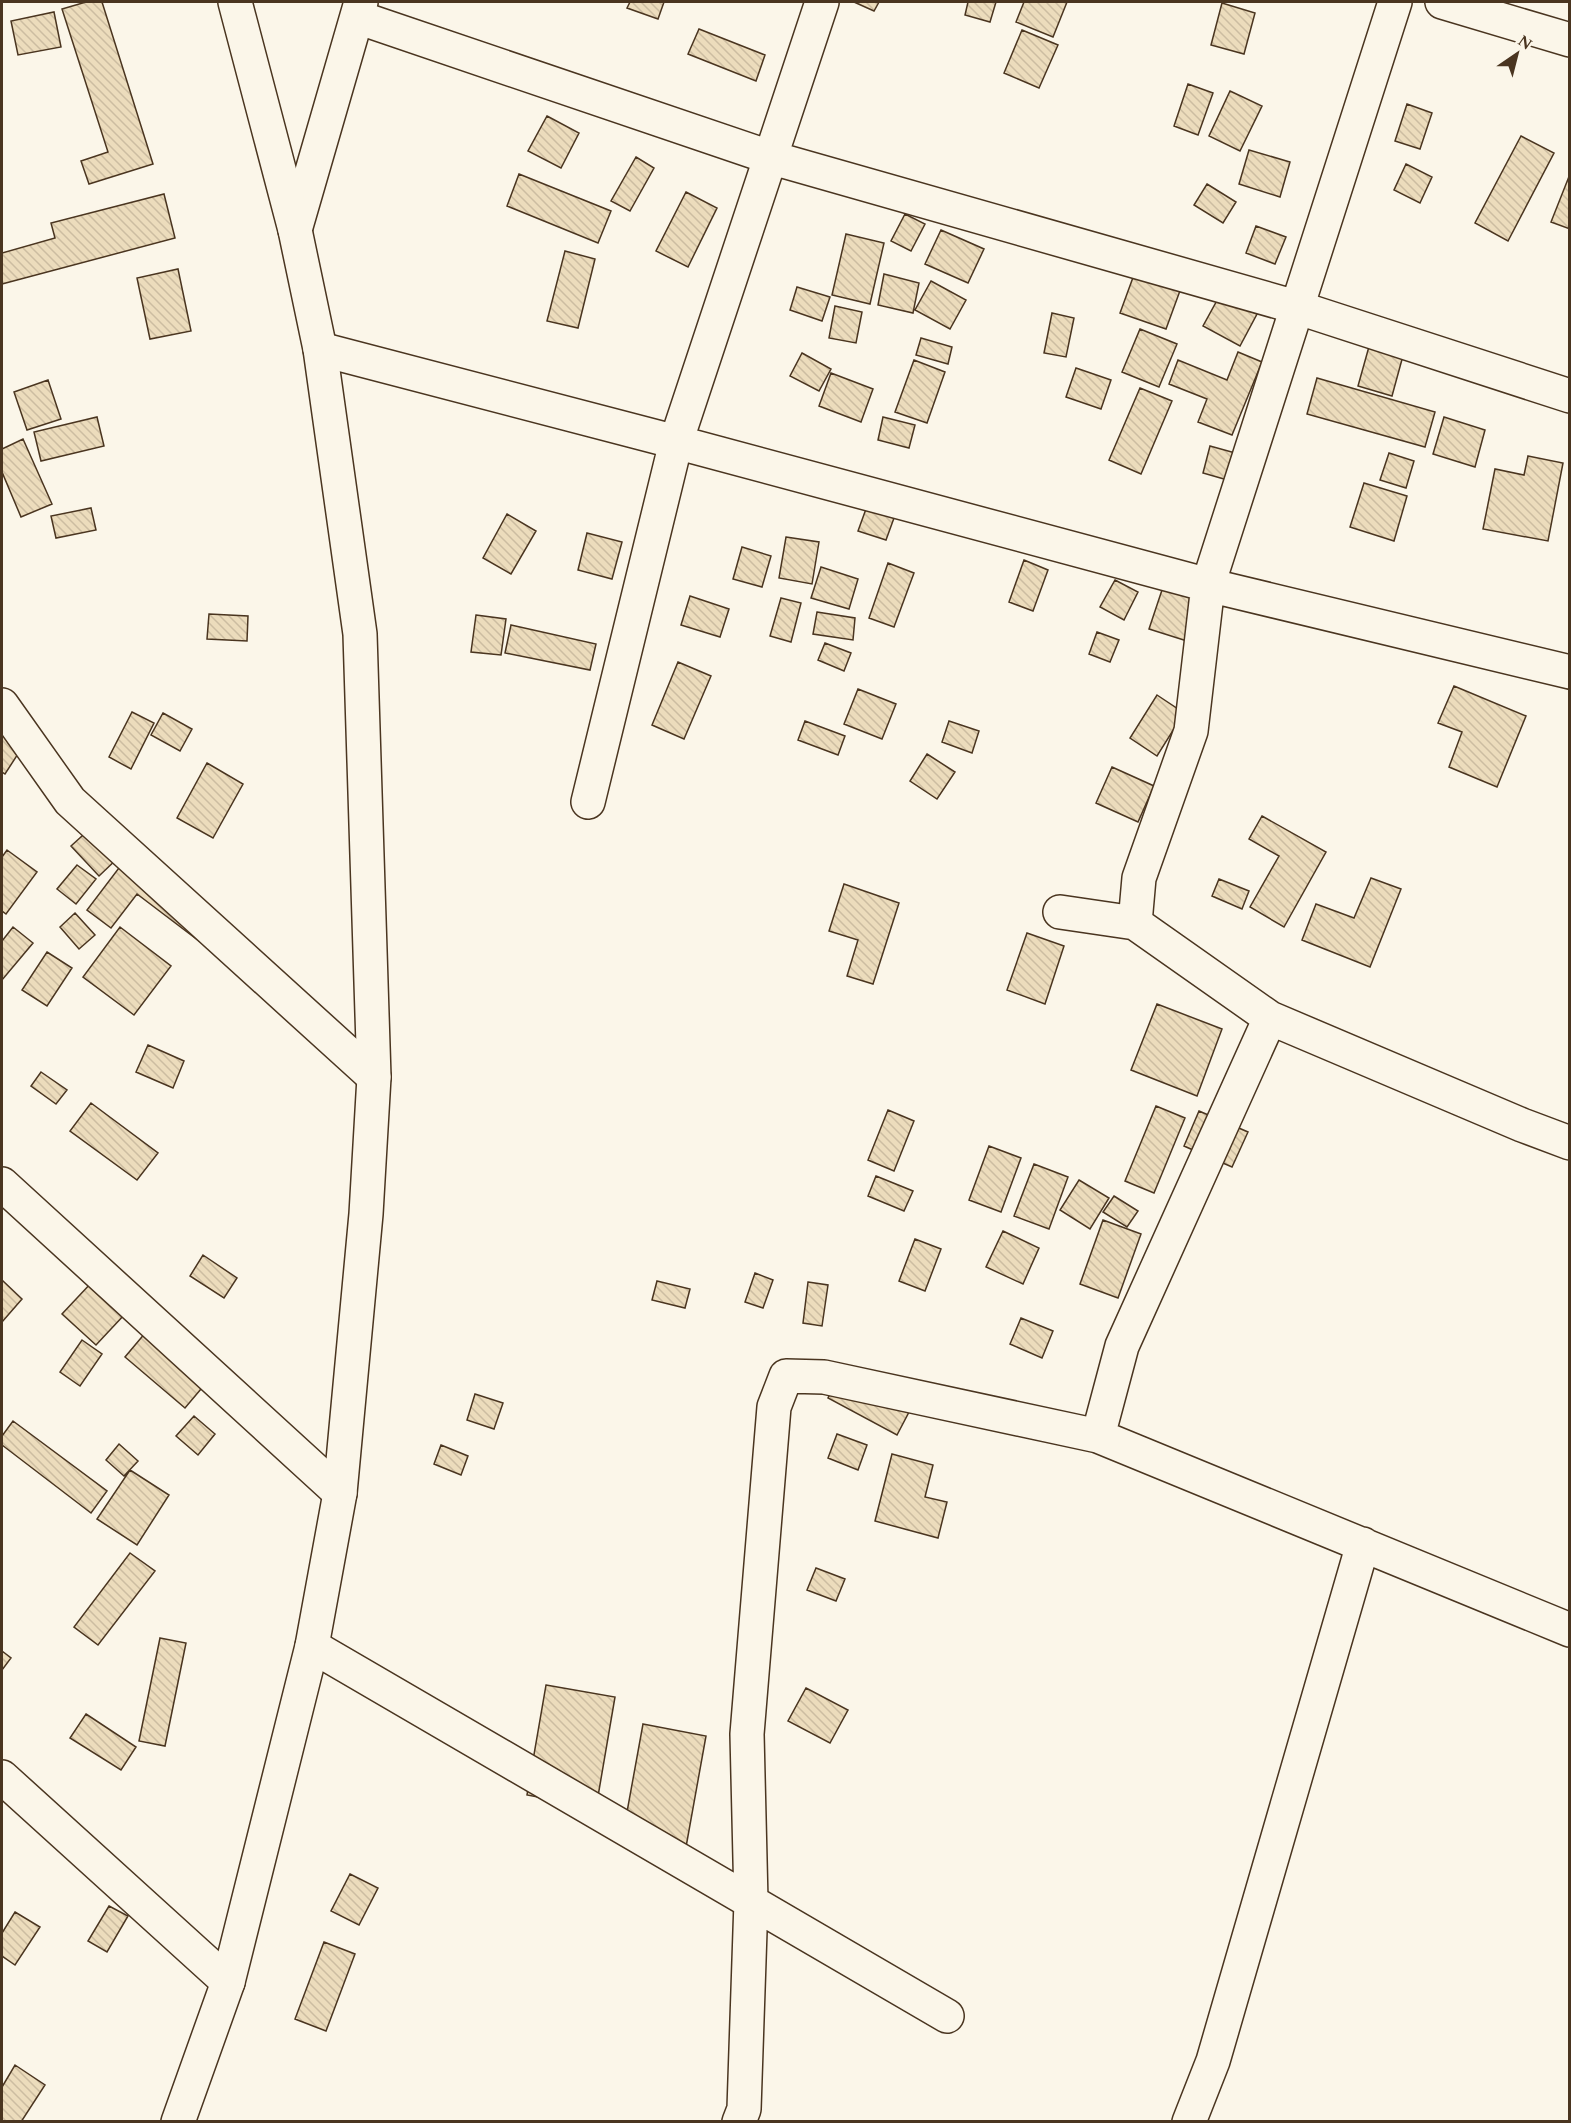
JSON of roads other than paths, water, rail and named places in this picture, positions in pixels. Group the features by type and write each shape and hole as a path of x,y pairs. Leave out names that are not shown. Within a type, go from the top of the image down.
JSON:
{"street":[{"path":"178,2121 228,1982 312,1647 340,1493 366,1214 374,1077 360,634 320,349 295,230 236,2"},
{"path":"588,802 676,442 822,2"},
{"path":"1134,922 1139,878 1191,730 1208,585 1395,2"},
{"path":"1442,2 1569,40"},
{"path":"295,230 359,9 770,157 1296,307 1569,396"},
{"path":"320,349 1208,585 1569,672"},
{"path":"2,705 70,801 374,1077"},
{"path":"1060,912 1134,922 1270,1018 1569,1143"},
{"path":"1098,1436 1122,1346 1270,1018"},
{"path":"2,1184 340,1493"},
{"path":"739,2121 744,2109 751,1901 747,1734 774,1407 786,1376 824,1377 1098,1436 1569,1630"},
{"path":"1189,2121 1213,2061 1363,1544"},
{"path":"312,1647 947,2016"},
{"path":"2,1777 228,1982"}]}
